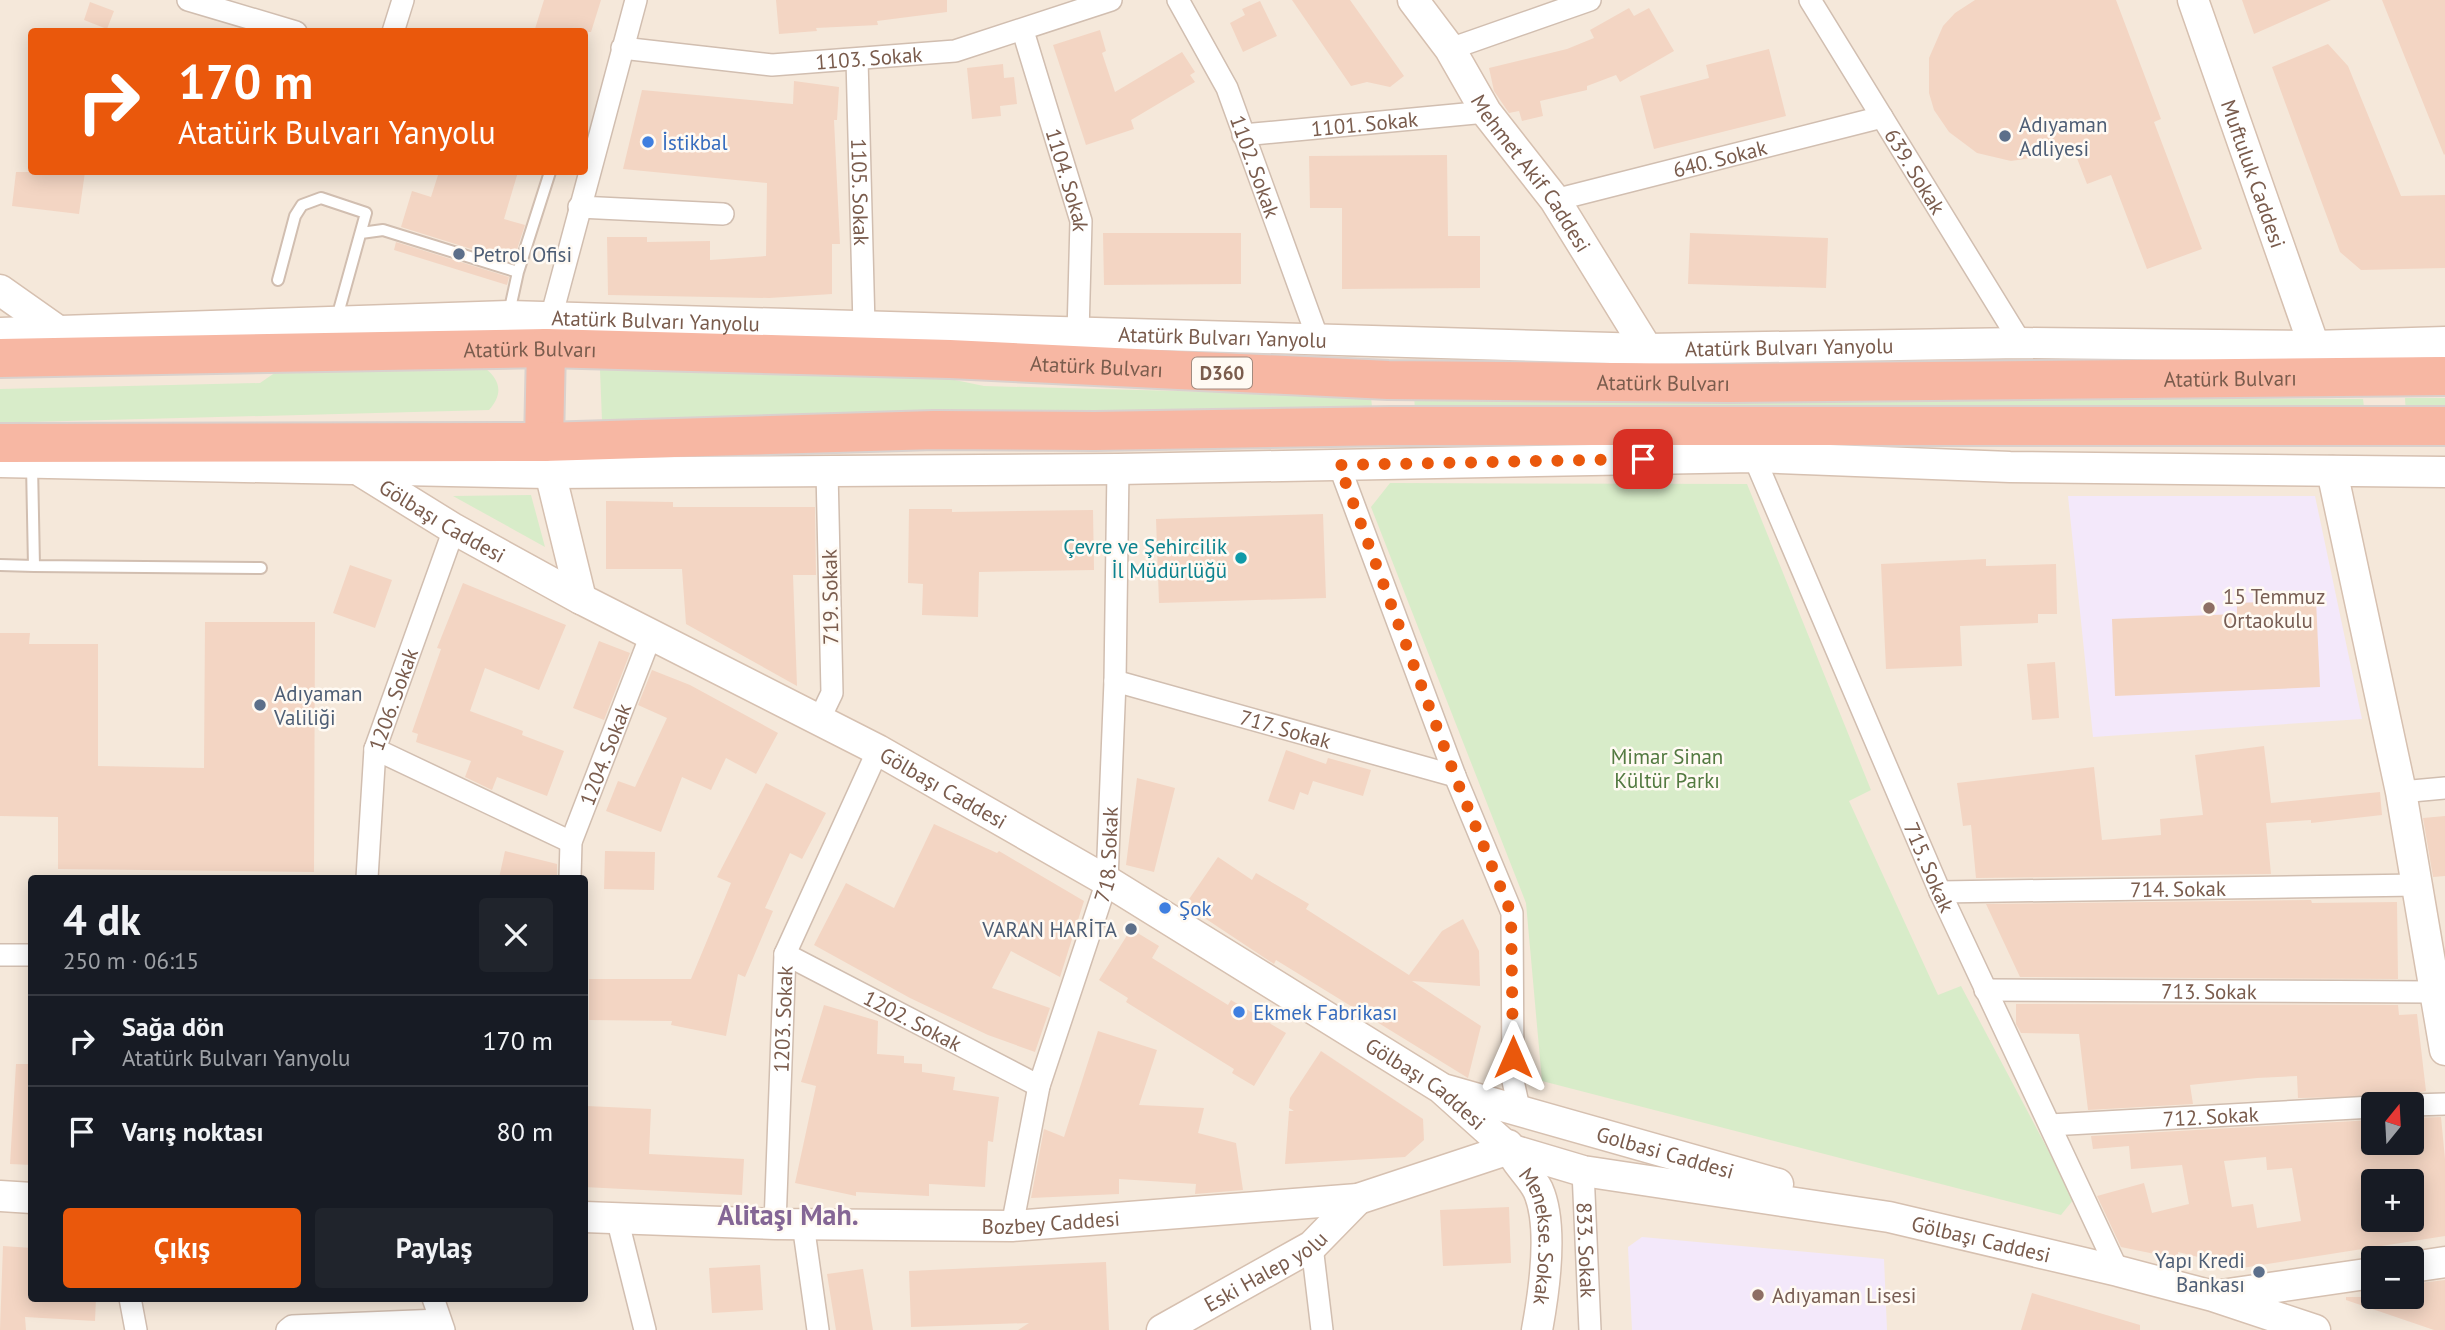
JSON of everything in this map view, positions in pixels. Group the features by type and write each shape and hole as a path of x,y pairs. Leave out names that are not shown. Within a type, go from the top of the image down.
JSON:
{"highway":[{"name":"Atatürk Bulvarı","path":"0,358 97,357 548,333 950,359 1388,380 1729,383 2445,376"},
{"path":"546,458 548,333"},
{"path":"0,443 546,458 934,430 1095,431 1390,426 2445,426"}],"street":[{"path":"188,0 282,28"},
{"path":"394,28 403,0"},
{"path":"588,150 592,125 622,48 636,0"},
{"name":"1103. Sokak","path":"622,48 772,65 955,51 1024,31 1111,0"},
{"name":"1102. Sokak","path":"1178,0 1227,88 1318,340"},
{"name":"Mehmet Akif Caddesi","path":"1413,0 1450,49 1486,112 1555,200 1647,349"},
{"path":"1450,49 1590,0"},
{"name":"639. Sokak","path":"1810,0 2021,343"},
{"name":"Muftuluk Caddesi","path":"2193,0 2314,346"},
{"name":"1104. Sokak","path":"1024,31 1081,220 1078,334"},
{"name":"1105. Sokak","path":"857,59 864,326"},
{"name":"1101. Sokak","path":"1244,135 1486,112"},
{"name":"640. Sokak","path":"1555,200 1882,117"},
{"path":"548,333 584,175"},
{"path":"579,206 723,214"},
{"path":"0,290 97,357"},
{"name":"Atatürk Bulvarı Yanyolu","path":"0,333 509,316 548,333 864,326 1647,349 2021,343 2314,346 2445,342"},
{"path":"0,462 362,472 546,458 827,471 1118,469 1754,457 2010,467 2445,472"},
{"name":"715. Sokak","path":"1754,457 1940,892 2118,1271"},
{"path":"546,458 581,599"},
{"path":"1339,465 1455,776 1511,913 1513,1082 1519,1108 1507,1127 1509,1149"},
{"name":"718. Sokak","path":"1012,1226 1039,1086 1107,881 1115,681 1118,469"},
{"name":"719. Sokak","path":"820,720 832,693 827,471"},
{"path":"2332,471 2401,792 2445,1050"},
{"name":"Gölbaşı Caddesi","path":"362,472 454,529 581,599 878,750 1107,881 1441,1088 1509,1149 1583,1171 1889,1217 2213,1296 2315,1330"},
{"name":"1206. Sokak","path":"367,875 374,749 454,529"},
{"name":"1204. Sokak","path":"570,875 572,842 651,635"},
{"name":"717. Sokak","path":"1115,681 1455,776"},
{"path":"374,749 572,842"},
{"name":"1203. Sokak","path":"818,1330 789,1224 785,954 878,750"},
{"path":"2401,792 2445,789"},
{"name":"714. Sokak","path":"1940,892 2417,885"},
{"name":"1202. Sokak","path":"785,954 1039,1086"},
{"path":"0,955 28,955"},
{"name":"713. Sokak","path":"1985,990 2433,992"},
{"name":"Golbasi Caddesi","path":"1441,1088 1519,1108 1889,1217"},
{"path":"2424,1105 2445,1104"},
{"name":"712. Sokak","path":"2050,1125 2361,1108"},
{"path":"1583,1171 1593,1152 1593,1130"},
{"name":"Bozbey Caddesi","path":"588,1217 789,1224 1012,1226 1358,1199 1509,1149"},
{"name":"Menekse. Sokak","path":"1509,1149 1534,1182 1541,1199 1545,1231 1544,1291 1537,1330"},
{"name":"833. Sokak","path":"1583,1171 1590,1330"},
{"path":"0,1196 28,1198"},
{"name":"Eski Halep yolu","path":"1162,1330 1312,1246 1358,1199"},
{"path":"617,1218 645,1330"},
{"path":"1312,1246 1322,1330"},
{"path":"2424,1265 2445,1262"},
{"path":"2213,1296 2361,1275"},
{"path":"131,1302 136,1330"},
{"path":"287,1330 292,1326 442,1325 434,1302"}],"lane":[{"path":"509,316 518,272 549,175"},
{"path":"278,280 295,216 302,205 321,198 366,213 335,322"},
{"path":"361,233 383,230 518,272"},
{"path":"32,463 34,566"},
{"path":"0,565 261,568"}],"shaded area":[{"path":"0,0 2445,0 2445,1330 0,1330"},
{"name":"15 Temmuz Ortaokulu","path":"2068,496 2315,496 2362,719 2093,737"},
{"name":"Adıyaman Lisesi","path":"1642,1237 1884,1259 1887,1330 1632,1330 1628,1247"}],"green space":[{"path":"485,368 498,388 497,399 489,410 29,422 12,428 0,428 0,389 260,383 279,370"},
{"path":"600,370 778,372 950,379 984,386 1371,396 1372,408 602,421"},
{"path":"1414,395 2363,399 2365,415 1415,410"},
{"path":"2405,398 2445,398 2445,417 2406,416"},
{"name":"Mimar Sinan Kültür Parkı","path":"1390,483 1747,484 1871,790 1849,801 1938,995 1961,986 2074,1199 2061,1215 1542,1081 1526,903 1371,507"},
{"path":"531,495 545,547 453,496"}],"building":[{"path":"544,0 601,0 591,32 588,32 588,28 535,28"},
{"path":"776,0 947,0 947,12 877,21 878,25 816,28 817,31 779,34"},
{"path":"1292,0 1350,0 1404,76 1390,87 1367,82 1351,86"},
{"name":"Adıyaman Adliyesi","path":"1975,0 2116,0 2161,119 2154,122 2202,249 2147,269 2111,175 2087,184 2071,143 2038,157 2011,161 1977,153 1949,132 1934,110 1929,93 1929,58 1943,26 1955,13"},
{"path":"2242,0 2331,0 2254,34"},
{"path":"2382,0 2445,0 2444,155"},
{"path":"1260,1 1277,36 1243,52 1230,23 1245,15 1242,9"},
{"path":"90,2 114,11 107,28 84,20"},
{"path":"1629,8 1634,16 1649,8 1674,51 1620,82 1616,75 1587,86 1587,90 1540,101 1543,116 1522,121 1519,111 1509,113 1494,91 1489,68 1567,49 1594,38 1590,30"},
{"path":"1100,30 1106,51 1102,53 1115,92 1182,52 1195,72 1190,75 1195,82 1131,120 1134,129 1086,145 1053,45"},
{"path":"2328,44 2348,66 2401,196 2445,195 2445,268 2361,270 2340,252 2272,67"},
{"path":"1769,49 1786,116 1654,149 1640,96 1709,78 1706,65"},
{"path":"1003,64 1004,78 1014,77 1017,104 1000,106 1001,116 972,119 967,68"},
{"path":"794,81 839,87 837,120 834,120 840,244 832,244 832,294 769,298 608,295 607,237 647,237 647,242 710,241 710,260 766,256 767,183 623,169 642,90 793,104"},
{"path":"1447,155 1448,236 1480,236 1480,288 1342,289 1342,208 1310,208 1309,156"},
{"path":"16,172 28,172 28,175 85,175 79,214 12,206"},
{"path":"438,175 517,175 504,219 525,225 513,262 401,227 412,191 431,197"},
{"path":"1103,233 1241,233 1241,284 1104,285"},
{"path":"1690,233 1828,238 1826,288 1688,284"},
{"path":"396,242 509,277 507,285 394,250"},
{"path":"606,501 673,502 673,507 815,507 816,575 793,575 797,686 686,624 682,569 606,569"},
{"path":"909,509 952,509 952,512 1093,510 1094,570 979,572 978,617 922,615 923,584 908,583"},
{"name":"Çevre ve Şehircilik İl Müdürlüğü","path":"1323,514 1326,598 1159,603 1156,519"},
{"path":"1986,559 1986,566 2056,564 2057,614 2038,614 2038,623 1960,626 1962,666 1886,669 1881,564"},
{"path":"350,565 392,580 375,628 333,613"},
{"path":"463,583 566,625 539,690 485,668 470,711 523,731 522,735 564,751 547,796 497,777 492,790 465,777 471,761 416,742 418,734 412,732 441,649 437,648"},
{"path":"2316,600 2320,687 2115,696 2112,619 2237,614 2237,603"},
{"name":"Adıyaman Valiliği","path":"205,622 315,622 314,872 58,869 58,817 0,816 0,633 30,633 29,644 98,644 98,766 204,768"},
{"path":"599,641 630,653 604,720 573,708"},
{"path":"2055,662 2059,718 2032,720 2027,664"},
{"path":"652,670 690,685 778,733 756,774 726,758 711,790 682,777 661,832 606,811 618,781 635,787 667,718 638,705"},
{"path":"2264,746 2271,803 2380,792 2382,815 2311,823 2311,820 2266,823 2271,874 1976,878 1971,825 1963,826 1957,783 2094,767 2102,840 2161,835 2160,819 2203,815 2195,755"},
{"path":"1286,750 1326,764 1328,758 1371,770 1363,796 1313,781 1308,795 1300,792 1294,810 1268,801"},
{"path":"1137,778 1175,788 1154,872 1126,865"},
{"path":"766,783 826,813 802,859 790,853 765,908 773,911 745,977 738,974 726,1036 671,1025 672,1021 589,1020 589,979 691,979 731,883 717,877"},
{"path":"2445,816 2445,876 2433,877 2423,818"},
{"path":"934,824 997,853 999,851 1084,901 1060,977 1011,951 992,988 1050,1008 1035,1052 988,1035 910,998 814,945 846,883 894,908"},
{"path":"505,851 557,864 557,875 500,875"},
{"path":"605,851 655,852 654,890 604,889"},
{"path":"1218,857 1252,880 1256,873 1309,904 1306,909 1409,975 1442,931 1463,919 1479,951 1480,986 1412,981 1481,1026 1468,1078 1276,960 1274,964 1185,905"},
{"path":"2311,900 2312,903 2397,902 2398,979 2020,977 1986,904"},
{"path":"1131,929 1159,946 1152,958 1228,1005 1231,1000 1286,1033 1254,1086 1232,1073 1234,1069 1126,1002 1128,998 1099,980"},
{"path":"2016,1004 2398,1005 2399,1015 2417,1014 2426,1091 2361,1092 2361,1097 2298,1098 2297,1076 2257,1078 2190,1085 2193,1104 2088,1110 2079,1034 2021,1033 2016,1024"},
{"path":"824,1005 878,1021 877,1054 904,1056 904,1063 922,1064 922,1072 955,1077 953,1090 999,1097 993,1142 988,1141 985,1187 929,1184 929,1196 856,1192 856,1196 795,1183 816,1086 801,1082"},
{"path":"1098,1031 1157,1050 1139,1105 1204,1108 1198,1133 1236,1143 1243,1190 1195,1194 1196,1184 1119,1179 1119,1194 1031,1198 1044,1129 1064,1137"},
{"path":"1321,1051 1423,1119 1424,1140 1405,1157 1285,1164 1289,1111 1294,1111 1289,1108 1290,1098"},
{"path":"16,1064 28,1064 28,1165 10,1164"},
{"path":"588,1106 651,1109 649,1154 744,1159 742,1195 588,1187"},
{"path":"2441,1117 2445,1159 2445,1236 2382,1246 2361,1246 2361,1249 2242,1268 2178,1252 2179,1259 2121,1247 2097,1196 2144,1183 2152,1213 2189,1204 2182,1165 2131,1169 2129,1146 2093,1149 2091,1136 2361,1121 2361,1155 2424,1155 2424,1118","holes":["2266,1157 2267,1170 2292,1168 2301,1221 2257,1228 2253,1204 2232,1207 2224,1161"]},
{"path":"1509,1207 1511,1263 1443,1266 1440,1210"},
{"path":"3,1246 28,1248 28,1302 96,1302 95,1321 25,1317 26,1330 0,1330"},
{"path":"1106,1262 1109,1330 1018,1330 1029,1323 911,1327 909,1271"},
{"path":"760,1265 763,1310 712,1313 709,1268"},
{"path":"863,1269 873,1330 836,1330 827,1274"},
{"path":"2445,1280 2445,1330 2434,1330 2372,1309 2424,1309 2424,1283"},
{"path":"2032,1293 2140,1325 2140,1330 2021,1330"},
{"path":"2346,1297 2361,1297 2361,1305 2346,1300"}],"place":[{"name":"Adıyaman Adliyesi","path":"2005,136"},
{"name":"İstikbal","path":"648,142"},
{"name":"Petrol Ofisi","path":"459,254"},
{"name":"Çevre ve Şehircilik İl Müdürlüğü","path":"1241,558"},
{"name":"15 Temmuz Ortaokulu","path":"2209,608"},
{"name":"Adıyaman Valiliği","path":"260,705"},
{"name":"Şok","path":"1165,908"},
{"name":"VARAN HARİTA","path":"1131,929"},
{"name":"Ekmek Fabrikası","path":"1239,1012"},
{"name":"Yapı Kredi Bankası","path":"2259,1272"},
{"name":"Adıyaman Lisesi","path":"1758,1295"}],"district":[{"name":"Alitaşı Mah.","path":"788,1214"}],"route":[{"path":"1513,1057 1511,913 1455,776 1339,465 1643,459"}]}
